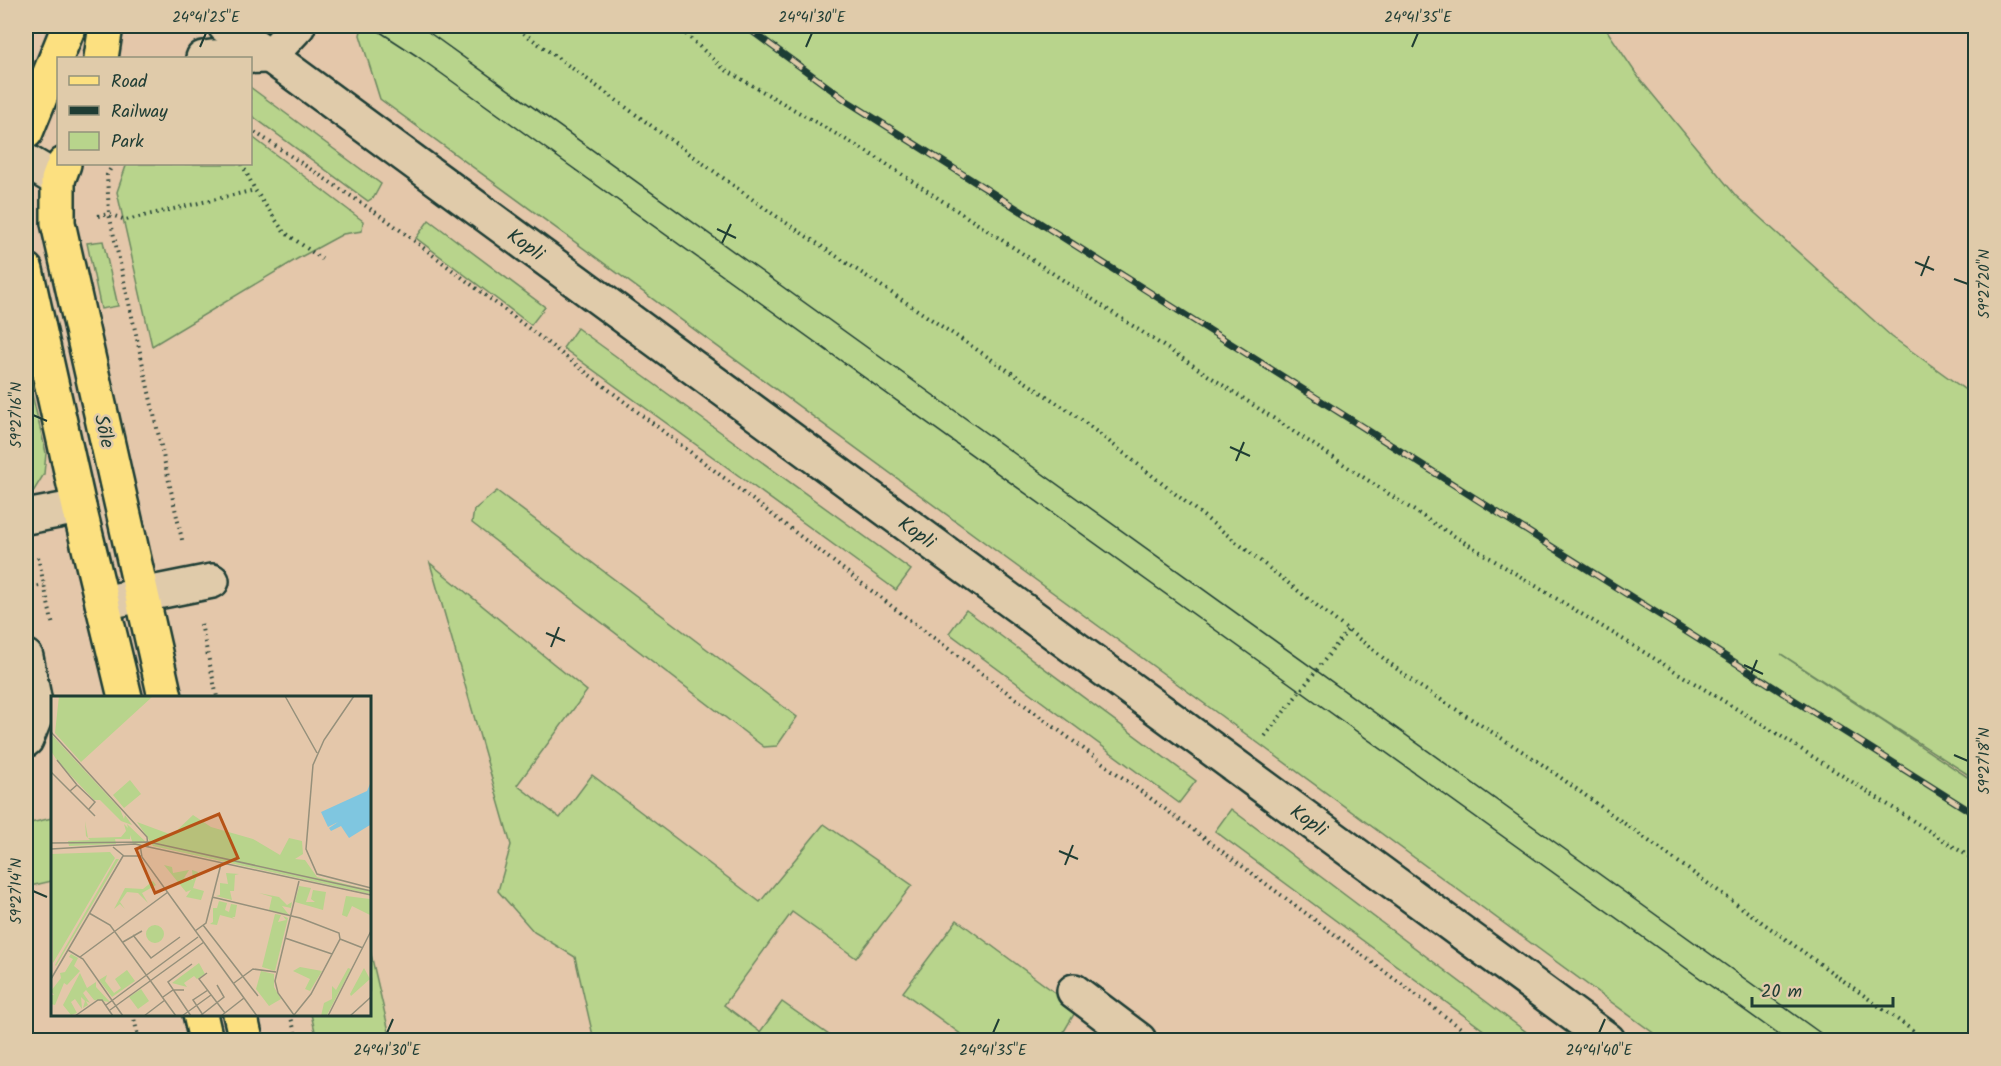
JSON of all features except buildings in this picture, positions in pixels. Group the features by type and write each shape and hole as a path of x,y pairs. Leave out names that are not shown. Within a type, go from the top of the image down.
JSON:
{"main road":[{"path":"26,132 69,26"},
{"path":"101,57 106,26"},
{"name":"Sõle","path":"61,172 58,223 165,696"},
{"path":"26,270 79,507 125,696"},
{"path":"200,1015 206,1041"},
{"path":"240,1015 246,1041"}],"street":[{"name":"Kopli","path":"225,26 270,56 1604,1039"},
{"path":"211,57 270,56 298,26"},
{"path":"26,161 61,172"},
{"path":"26,185 61,172"},
{"path":"27,517 79,507"},
{"path":"102,603 202,583"},
{"path":"26,657 36,713 26,740"},
{"path":"1074,991 1139,1041"}],"path":[{"path":"514,26 770,213 1078,417 1416,684 1536,760 1926,1041"},
{"path":"677,26 724,69 874,156 1433,523 1772,730 1976,861"},
{"path":"252,130 387,220 911,621 1477,1041"},
{"path":"112,165 107,175 110,214 202,583 217,696"},
{"path":"242,165 255,190 284,232 322,259"},
{"path":"110,214 126,220 255,190"},
{"path":"27,517 54,630"},
{"path":"26,589 45,585"},
{"path":"1239,769 1348,630"},
{"path":"133,1015 139,1041"},
{"path":"290,1015 297,1041"}],"green space":[{"path":"362,26 1604,26 1639,78 1736,196 1892,337 1975,397 1975,779 1781,654 1975,782 1975,1040 1663,1040 380,99 360,35"},
{"path":"252,88 381,184 374,197 368,201 252,116"},
{"path":"252,137 363,221 362,231 343,234 297,259 152,346 117,192 126,166 252,165"},
{"path":"429,220 545,307 531,325 416,238"},
{"path":"103,241 118,306 101,309 87,243"},
{"path":"577,328 911,570 896,590 563,348"},
{"path":"26,369 46,453 44,474 33,492 26,457"},
{"path":"497,491 797,717 777,746 764,747 472,523 474,510"},
{"path":"430,563 587,691 517,785 560,818 592,775 760,902 824,824 912,885 856,958 792,912 724,1005 760,1032 782,1002 836,1040 594,1040 575,957 534,932 498,891 511,845"},
{"path":"966,610 1196,781 1179,803 949,633"},
{"path":"1231,809 1529,1034 1532,1040 1497,1040 1215,831"},
{"path":"51,818 51,881 26,887 26,824"},
{"path":"957,920 1077,1009 1059,1040 969,1040 903,992"},
{"path":"370,950 391,1040 317,1040 311,1015 370,1015"}],"tram line":[{"path":"371,26 417,56 1786,1040"},
{"path":"420,26 1830,1040"}],"railway":[{"path":"745,26 847,101 1976,815"}]}
